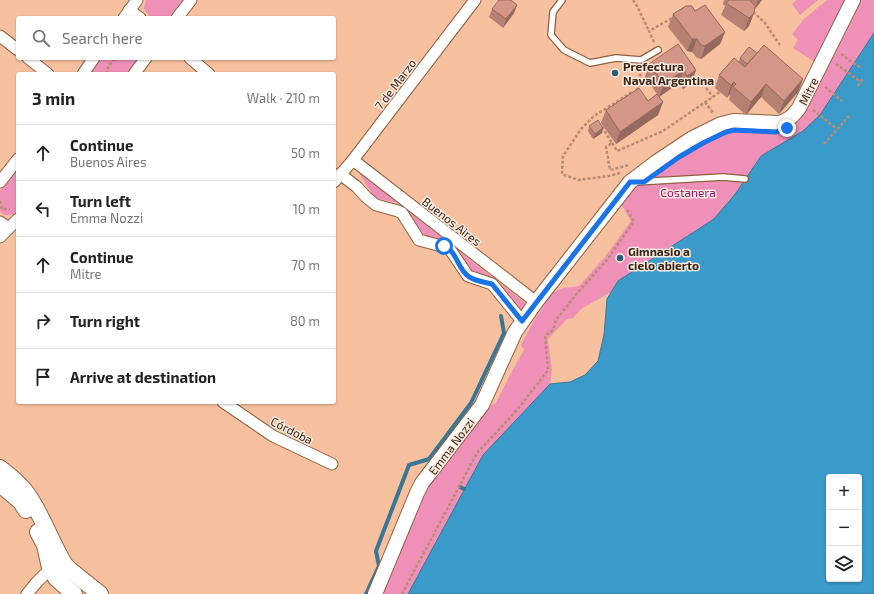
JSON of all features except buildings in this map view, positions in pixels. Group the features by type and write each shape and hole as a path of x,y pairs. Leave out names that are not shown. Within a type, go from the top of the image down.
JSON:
{"main road":[{"path":"0,468 25,491 36,510 56,564 56,578 74,594"},
{"path":"0,484 21,502 56,564 70,570 100,594"}],"street":[{"path":"127,14 137,0"},
{"path":"179,16 191,0"},
{"name":"7 de Marzo","path":"336,179 353,160 475,0"},
{"name":"Mitre","path":"536,302 627,177 655,162 686,142 721,124 734,121 778,124 791,119 799,108 852,0"},
{"path":"0,36 16,48"},
{"path":"30,60 46,72"},
{"path":"84,72 93,60"},
{"path":"136,72 144,60"},
{"path":"192,60 207,72"},
{"name":"Buenos Aires","path":"353,160 536,302"},
{"path":"0,182 16,162"},
{"name":"Buenos Aires","path":"336,179 357,188 376,205 402,213 419,240 448,248 468,276 492,284 508,306 522,321"},
{"path":"0,237 4,225 16,215"},
{"name":"Emma Nozzi","path":"375,594 417,493 427,477 482,405 515,332 536,302"},
{"name":"Córdoba","path":"225,404 273,436 332,464"},
{"path":"27,594 56,564"}],"lane":[{"path":"562,0 553,12 551,35 564,50 590,63 616,58 641,60 658,50"},
{"path":"627,177 746,178"}],"path":[{"path":"633,0 658,50"},
{"path":"752,12 765,23 780,46"},
{"path":"649,32 680,13"},
{"path":"838,51 862,68"},
{"path":"107,72 109,65 114,60"},
{"path":"627,177 609,176 578,180 562,174 563,156 581,128 594,116 639,88 641,60"},
{"path":"832,62 861,82"},
{"path":"858,86 864,78"},
{"path":"703,84 713,97"},
{"path":"821,84 842,101"},
{"path":"594,116 617,151 663,131 720,92"},
{"path":"705,102 716,116"},
{"path":"820,115 837,129"},
{"path":"824,144 849,116"},
{"path":"612,143 606,147 610,170 632,164"},
{"path":"0,201 2,209 16,215"},
{"path":"402,594 477,453 518,409 548,370 545,336 553,330 556,320 606,260 634,221 625,205"}],"green space":[{"path":"146,0 183,0 171,16 150,16 144,8"},
{"path":"796,0 818,0 800,15 792,4"},
{"path":"827,0 846,0 815,62 793,48 798,40 792,34 804,19"},
{"name":"Costanera","path":"860,0 874,0 874,33 820,115 811,125 736,193 714,219 618,281 611,292 581,309 573,318 567,319 548,339 552,370 550,384 483,455 408,594 382,594 424,493 488,407 496,403 524,350 521,345 533,322 552,293 563,288 579,286 605,257 631,221 621,204 635,185 645,176 704,139 727,129 786,126"},
{"path":"100,60 136,60 128,72 90,72"},
{"path":"16,171 16,212 14,215 4,215 0,211 0,191"},
{"path":"359,173 399,203 374,197"},
{"path":"408,211 448,242 431,238 423,233"},
{"path":"455,248 524,302 526,305 526,310 520,311 491,278 470,272"}],"water":[{"path":"874,33 874,594 408,594 483,455 550,384 570,382 585,375 598,361 604,335 607,299 618,281 714,219 736,193 761,156 803,131 820,115"}],"waterway":[{"path":"366,594 379,566 376,551 409,465 429,459 471,403 504,333 501,316"},
{"path":"460,487 464,489"}],"place":[{"name":"Prefectura Naval Argentina","path":"615,73"},
{"name":"Gimnasio a cielo abierto","path":"620,258"}],"route":[{"path":"444,246 452,252 468,276 492,284 508,306 522,321 630,182 644,182 679,157 726,132 734,130 776,132 787,128"}]}
